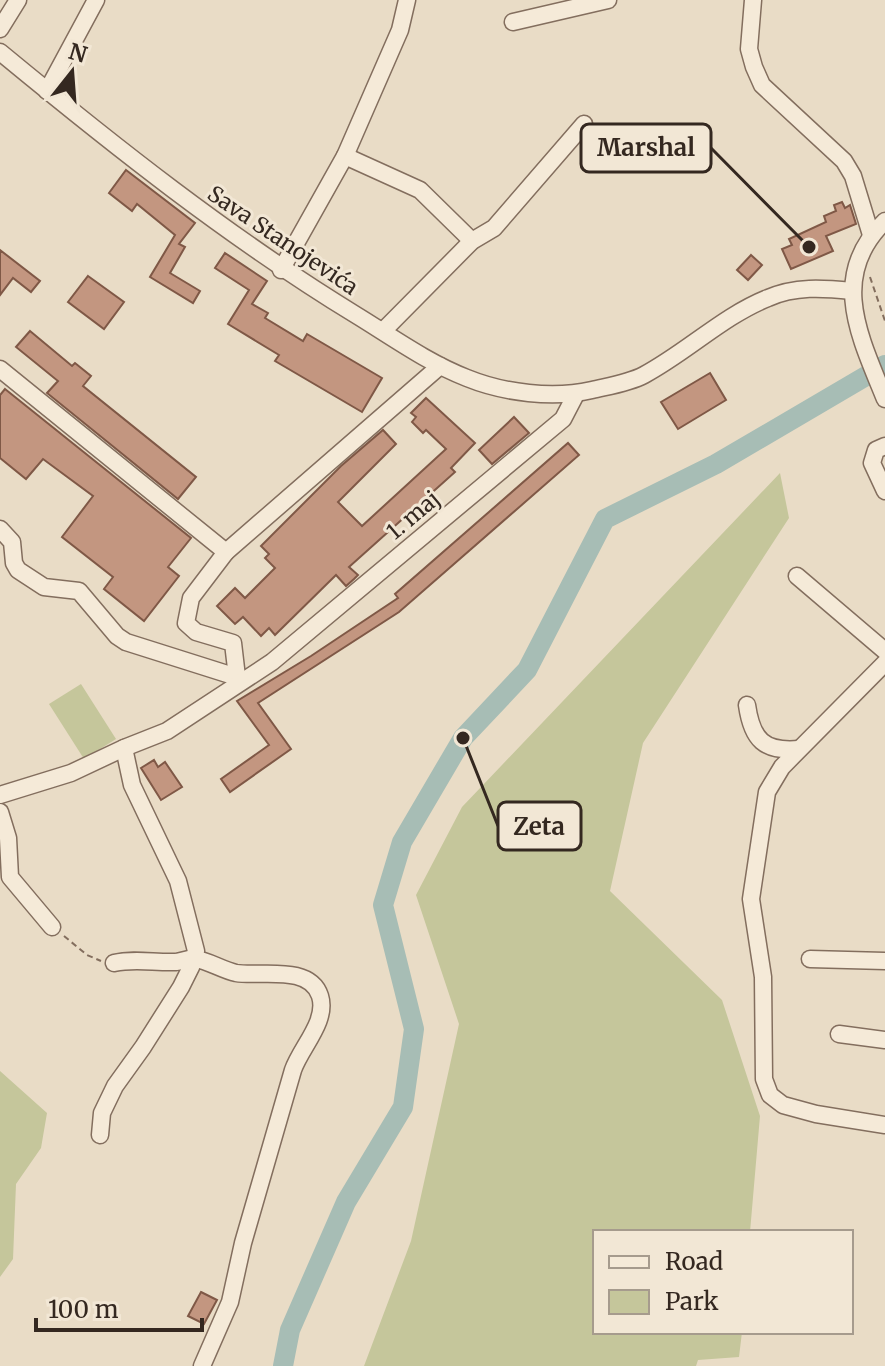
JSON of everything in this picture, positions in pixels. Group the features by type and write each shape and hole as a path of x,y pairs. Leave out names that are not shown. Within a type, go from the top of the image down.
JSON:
{"street":[{"path":"0,29 18,0"},
{"path":"47,91 96,0"},
{"path":"281,270 345,156 400,30 407,0"},
{"path":"513,22 608,0"},
{"path":"753,0 749,49 762,85 844,161 853,176 871,235"},
{"name":"Sava Stanojevića","path":"0,52 175,192 281,270 440,366 502,389 576,394"},
{"path":"383,331 472,241 494,228 584,124"},
{"path":"345,156 420,190 472,241"},
{"path":"884,398 855,319 852,291 871,235 885,221"},
{"path":"576,394 642,376 743,310 769,297 801,289 852,291"},
{"path":"0,529 12,542 14,563 18,570 44,587 79,591 117,636 126,642 240,678 233,643 196,632 186,623 191,598 226,552 440,366"},
{"path":"1,372 226,552"},
{"name":"1. maj","path":"0,795 71,773 167,731 240,678 272,662 563,419 576,394"},
{"path":"885,446 872,456 872,463 885,491"},
{"path":"797,576 885,651"},
{"path":"885,663 782,767 767,792 751,899 763,977 764,1079 770,1095 783,1105 816,1114 885,1125"},
{"path":"747,705 752,730 770,748 778,751 799,749"},
{"path":"100,1135 102,1113 115,1086 181,987 194,959 195,942 178,881 132,785 124,748"},
{"path":"0,812 8,838 10,877 52,927"},
{"path":"114,963 129,959 176,962 194,959 237,973 292,974 310,984 321,999 317,1025 293,1070 243,1243 230,1302 202,1366"},
{"path":"810,959 885,961"},
{"path":"839,1034 885,1040"}],"path":[{"path":"863,254 885,321"},
{"path":"52,927 87,955 114,963"}],"green space":[{"path":"780,473 789,518 643,743 610,891 722,1000 760,1116 750,1230 593,1230 593,1334 742,1334 739,1357 698,1360 696,1366 364,1366 411,1241 459,1024 416,895 462,807"},
{"path":"81,684 116,739 84,759 49,704"},
{"path":"0,1071 47,1113 41,1148 16,1184 13,1259 0,1277"}],"building":[{"path":"126,170 195,223 179,244 185,247 170,273 200,291 193,303 150,277 175,235 137,204 132,211 109,193"},
{"path":"842,202 845,208 850,205 856,224 826,236 833,251 791,269 782,249 792,245 789,239 826,222 824,216 836,211 834,205"},
{"path":"0,250 40,281 31,292 13,278 0,295"},
{"path":"225,253 267,281 252,304 268,313 265,318 303,341 307,334 382,378 362,412 275,361 279,355 228,324 249,290 215,268"},
{"path":"751,255 762,265 748,280 737,270"},
{"path":"88,276 124,302 104,329 68,302"},
{"path":"30,331 72,366 75,363 91,376 83,386 196,477 178,499 47,393 58,381 16,347"},
{"path":"710,373 726,400 678,429 661,402"},
{"path":"5,389 191,538 168,567 179,576 144,621 104,589 113,577 62,537 93,496 43,459 26,479 0,458 0,395"},
{"path":"426,398 475,443 451,468 455,472 349,567 358,575 346,586 336,575 275,635 269,628 261,636 243,617 235,624 217,606 235,588 245,598 275,568 265,558 269,554 261,546 341,466 383,430 396,444 338,502 362,526 446,449 426,430 423,433 412,422 416,417 411,413"},
{"path":"514,417 529,433 492,464 479,450"},
{"path":"568,443 579,455 399,612 258,703 291,749 230,792 221,779 269,745 237,701 398,598 395,594"},
{"path":"154,760 158,767 165,762 182,787 161,800 141,768"},
{"path":"201,1292 217,1300 204,1324 188,1316"}],"waterway":[{"path":"283,1366 290,1330 346,1202 403,1107 414,1029 383,905 402,842 463,738 527,670 605,519 716,464 885,365"}],"place":[{"name":"Marshal","path":"809,247"},
{"name":"Zeta","path":"463,738"}]}
